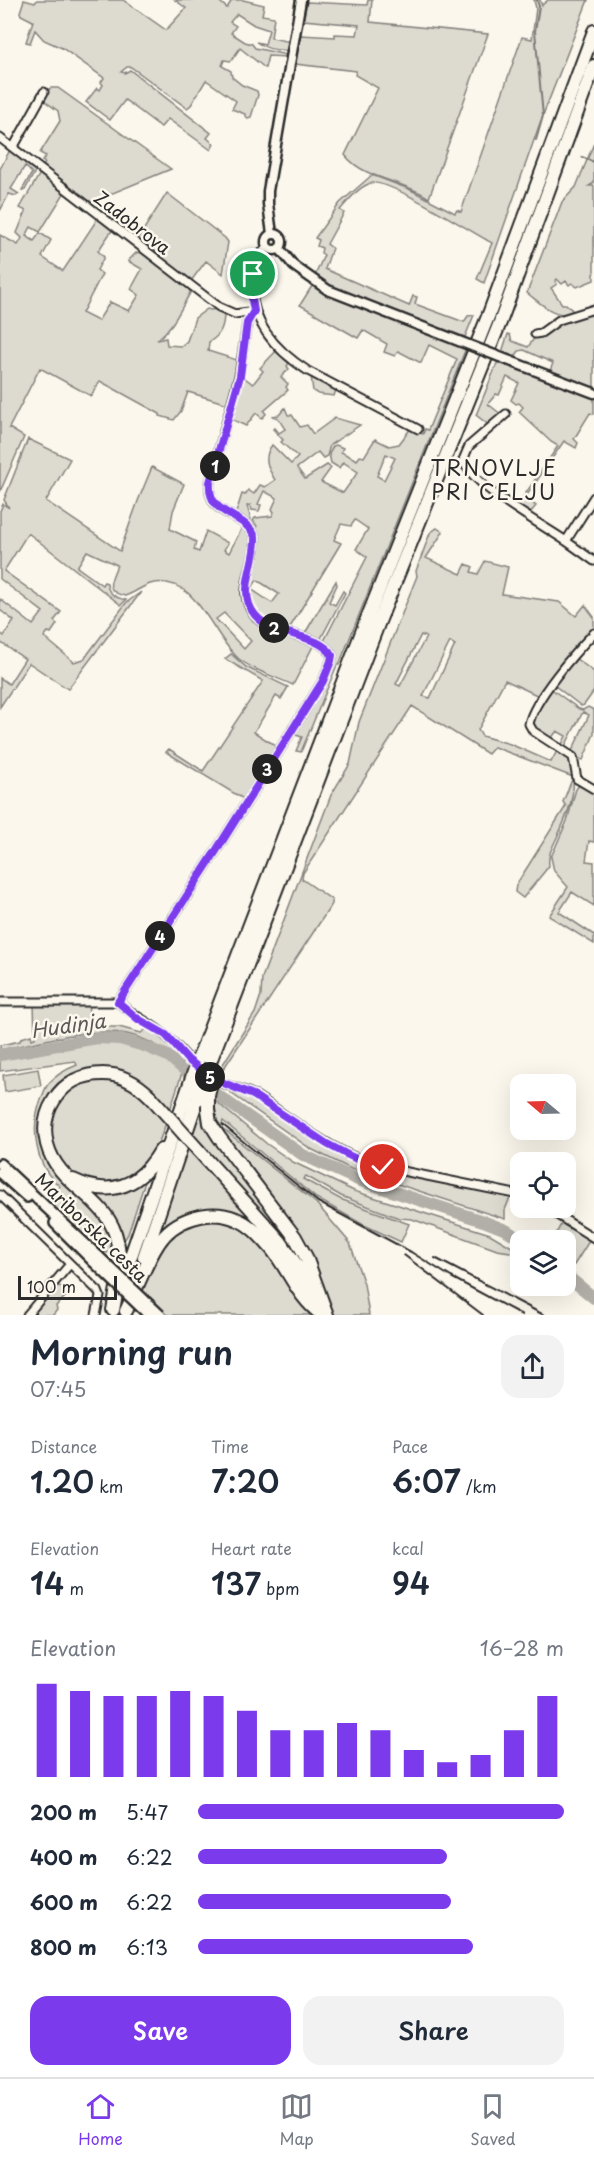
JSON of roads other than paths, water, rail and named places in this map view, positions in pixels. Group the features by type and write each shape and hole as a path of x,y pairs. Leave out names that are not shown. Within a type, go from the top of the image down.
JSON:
{"highway":[{"path":"118,1313 191,1098 198,1059 367,619 489,314 594,31"},
{"path":"323,1315 306,1257 295,1237 210,1123 208,1096 215,1050 378,624 501,320 594,66"},
{"path":"58,1168 82,1184 98,1188 123,1186 145,1173 211,1069"},
{"path":"118,1313 119,1263 114,1232 100,1208 68,1181 58,1168 49,1152 44,1128 46,1115 58,1093 68,1084 84,1076 108,1074 130,1080 152,1097 280,1241 295,1263 323,1315"},
{"path":"118,1313 171,1135"},
{"path":"118,1313 158,1242 167,1232 191,1219 217,1215 236,1219 258,1234 282,1262 308,1305 323,1315"}],"main road":[{"name":"Mariborska cesta","path":"0,1164 97,1259 149,1315"},
{"name":"Mariborska cesta","path":"0,1173 160,1315"}],"street":[{"path":"272,234 268,191 301,0"},
{"path":"13,148 44,92"},
{"name":"Zadobrova","path":"0,138 219,307 235,314 254,311"},
{"path":"267,247 274,250 279,248 282,243 281,238 277,234 272,234 266,239 267,247 255,262 252,300 254,311 277,347 293,362 418,429"},
{"path":"279,248 306,277 328,290 594,393"},
{"path":"536,334 565,318 594,309"},
{"path":"118,1002 323,681 331,661 332,655 322,645 269,626 256,617 246,591 254,558 255,536 244,523 216,506 211,499 210,489 240,376 247,323 254,311"},
{"path":"506,414 469,446 463,460 466,467 501,498 594,561"},
{"path":"566,541 594,497"},
{"path":"594,633 551,684 534,711 529,724 533,731 568,752 573,757 577,778 594,789"},
{"path":"0,1002 118,1002 138,1019 166,1035 188,1060 214,1079 253,1095 346,1154 363,1162 383,1167 510,1193"},
{"path":"0,1195 94,1288 100,1296 96,1315"},
{"path":"562,1218 594,1238"},
{"path":"27,1315 69,1264"}],"waterway":[{"path":"536,140 543,116 535,31 539,6 537,0"},
{"path":"582,157 594,162"},
{"name":"Hudinja","path":"0,1055 97,1038 120,1039 144,1046 168,1056 196,1080 303,1155 358,1180 483,1221 510,1232"},
{"name":"Hudinja","path":"576,1283 594,1298"}],"railway":[{"path":"223,1125 318,1202 522,1315"},
{"path":"404,1255 483,1315"},
{"path":"435,1258 544,1315"}],"district":[{"name":"TRNOVLJE PRI CELJU","path":"494,479"}]}
